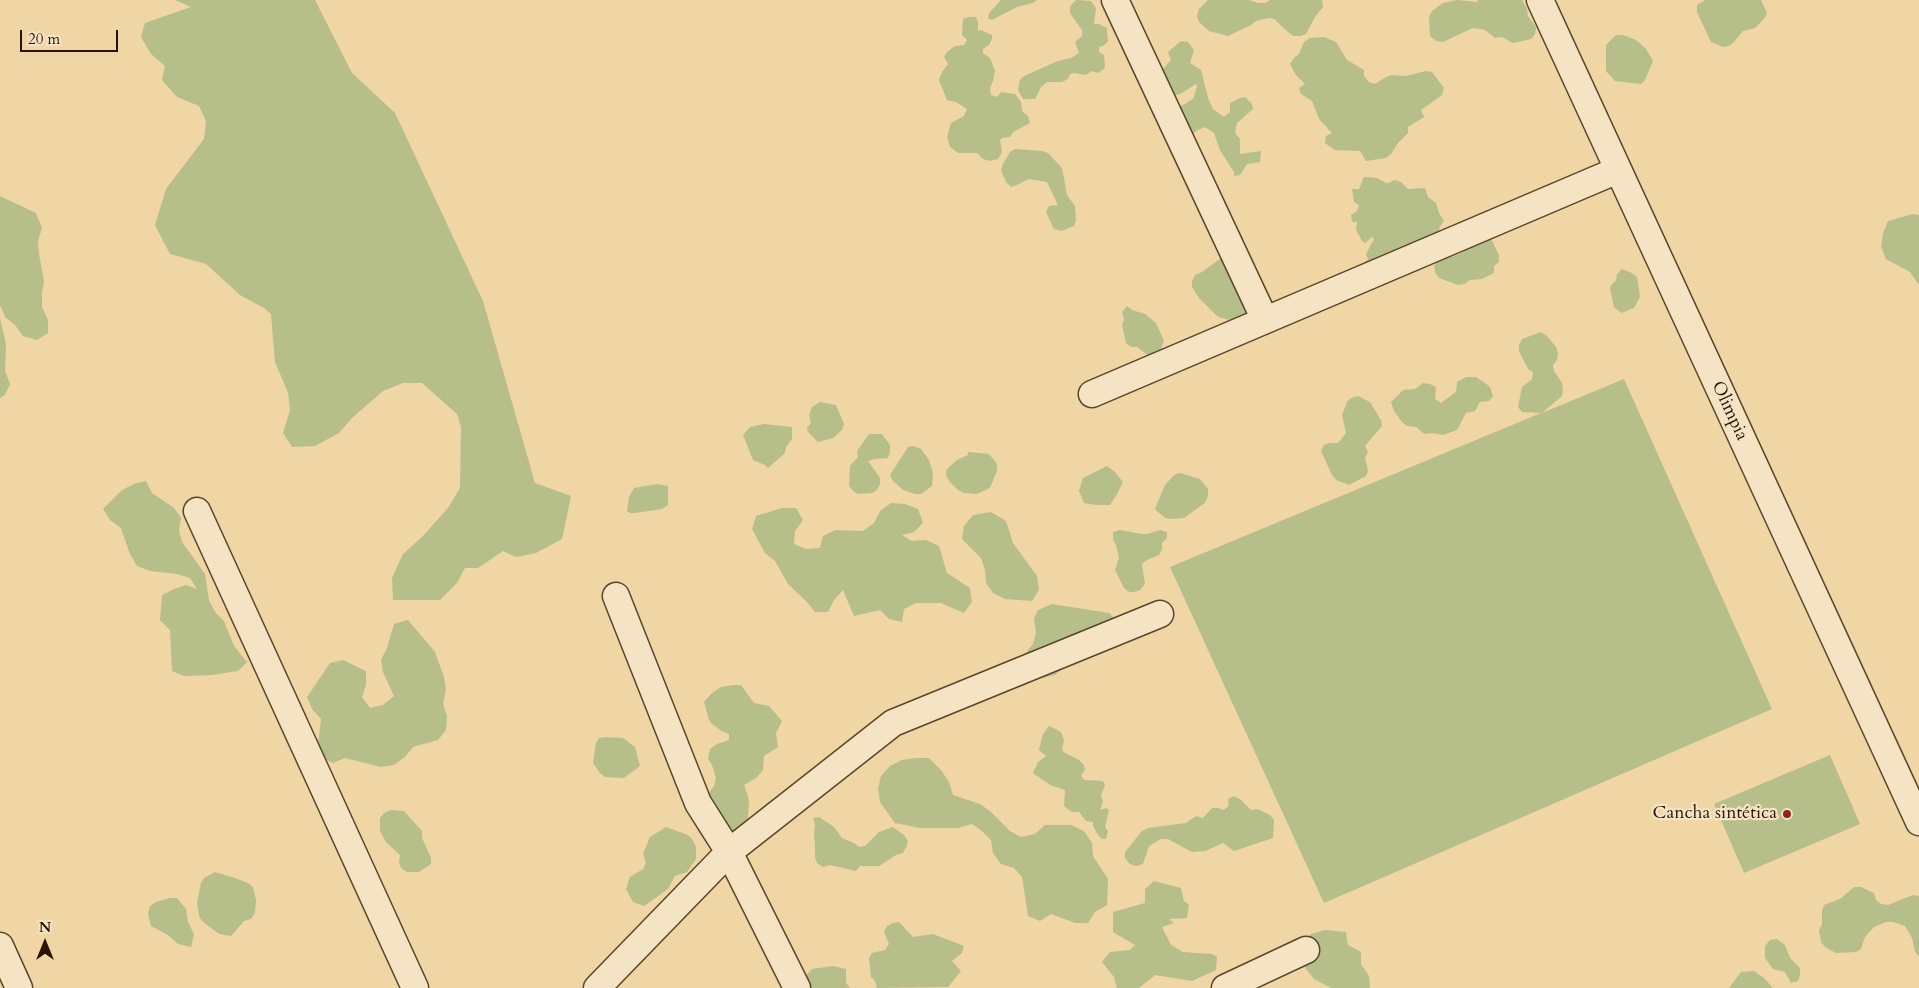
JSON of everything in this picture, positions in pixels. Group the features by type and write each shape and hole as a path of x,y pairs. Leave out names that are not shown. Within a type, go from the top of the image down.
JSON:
{"street":[{"path":"1115,0 1265,320"},
{"name":"Olimpia","path":"1540,0 1919,822"},
{"path":"1092,394 1618,170"},
{"path":"197,511 415,988"},
{"path":"616,596 698,803 729,852 798,988"},
{"path":"597,988 729,852 892,723 1160,614"},
{"path":"0,946 19,988"},
{"path":"1225,988 1306,950"}],"green space":[{"path":"175,0 315,0 352,73 395,113 483,301 535,483 571,496 562,539 536,553 516,557 503,551 478,568 465,568 457,583 440,600 393,600 392,578 403,554 422,537 448,508 460,488 461,427 457,414 422,383 403,383 383,391 352,418 339,433 315,446 292,447 283,433 290,410 288,393 275,362 271,314 240,295 206,264 170,254 155,225 166,189 204,139 206,121 199,106 177,97 162,80 165,66 151,54 141,37 145,23 191,7"},
{"path":"1001,0 1037,0 1033,3 1017,7 992,20 988,18 989,13"},
{"path":"1076,0 1091,1 1096,8 1094,24 1107,28 1108,41 1099,47 1099,52 1104,55 1105,68 1098,73 1092,71 1086,75 1070,74 1068,79 1062,82 1047,82 1041,87 1035,99 1023,99 1018,90 1020,80 1024,76 1058,61 1071,58 1079,53 1075,42 1082,36 1082,30 1070,13 1071,5"},
{"path":"1208,0 1249,0 1265,3 1270,0 1322,0 1323,7 1306,34 1300,36 1293,36 1274,19 1269,18 1256,21 1228,36 1209,31 1199,22 1197,16 1199,9"},
{"path":"1457,0 1477,2 1478,0 1522,0 1527,9 1528,16 1536,27 1535,34 1531,39 1513,43 1502,37 1495,38 1485,30 1473,28 1443,42 1436,41 1430,36 1429,17 1432,11 1443,3"},
{"path":"1705,0 1761,0 1767,13 1755,28 1743,31 1729,46 1723,47 1711,42 1697,12 1697,5"},
{"path":"976,17 978,31 981,30 992,35 989,45 983,49 983,53 990,58 995,71 990,88 991,95 997,97 1001,92 1015,94 1021,102 1022,111 1028,116 1030,123 1013,132 1010,137 1002,138 1000,140 1002,152 998,159 990,161 983,159 977,153 958,153 950,147 947,137 951,123 964,116 967,109 956,102 947,100 939,80 948,64 944,57 947,52 955,46 964,45 967,40 962,35 963,19"},
{"path":"1616,35 1623,35 1636,40 1646,49 1653,61 1645,80 1641,84 1615,81 1606,71 1606,45"},
{"path":"1324,37 1336,42 1347,60 1364,70 1364,76 1369,82 1375,84 1392,75 1406,76 1426,71 1432,72 1444,88 1442,95 1421,110 1424,117 1408,127 1408,133 1386,158 1366,161 1360,151 1335,150 1325,143 1326,136 1332,133 1319,119 1312,101 1301,94 1299,88 1305,84 1296,75 1290,64 1299,54 1304,42 1310,38"},
{"path":"1181,41 1188,42 1194,50 1190,63 1201,70 1208,98 1213,109 1224,117 1230,112 1230,103 1240,98 1245,97 1252,104 1253,109 1237,123 1235,133 1240,139 1240,154 1261,151 1260,162 1247,164 1240,175 1234,176 1234,172 1220,150 1214,133 1205,127 1196,131 1190,138 1173,111 1193,99 1197,87 1196,84 1180,94 1169,97 1162,70 1171,60 1168,52"},
{"path":"1015,149 1048,153 1062,168 1067,195 1075,206 1076,220 1074,226 1062,231 1054,229 1046,212 1049,206 1058,205 1047,182 1029,179 1011,187 1006,182 1001,170 1010,152"},
{"path":"1364,177 1377,178 1386,183 1394,180 1401,182 1408,189 1425,188 1428,197 1436,203 1444,221 1439,228 1442,234 1366,266 1364,263 1368,259 1366,254 1374,239 1372,237 1365,243 1362,241 1356,230 1357,223 1352,221 1351,215 1357,211 1359,205 1354,202 1352,189 1359,189"},
{"path":"0,196 36,213 42,228 38,241 44,281 42,307 48,320 48,333 37,340 23,336 15,325 5,317 0,305"},
{"path":"1913,214 1919,215 1919,285 1910,272 1886,259 1881,247 1883,233 1888,221"},
{"path":"1484,238 1491,239 1499,255 1499,262 1494,266 1494,273 1482,279 1470,280 1458,285 1439,278 1434,266 1438,261 1463,252 1466,245"},
{"path":"1221,258 1227,262 1249,315 1230,320 1218,317 1199,298 1192,287 1195,275"},
{"path":"1622,269 1637,277 1640,297 1634,308 1621,313 1614,307 1610,288 1616,280 1617,274"},
{"path":"1127,306 1132,310 1145,314 1156,323 1164,341 1161,348 1162,352 1153,359 1137,347 1131,347 1126,343 1122,325 1124,319 1122,312"},
{"path":"0,318 6,344 5,371 10,384 5,395 0,398"},
{"path":"1541,332 1556,347 1558,353 1557,360 1553,365 1554,371 1562,383 1563,389 1562,396 1542,413 1624,379 1772,709 1324,903 1170,567 1541,413 1522,412 1518,407 1522,387 1532,379 1533,372 1528,369 1519,351 1519,345 1522,339"},
{"path":"1466,377 1476,377 1485,383 1490,387 1493,396 1489,401 1480,402 1475,411 1466,413 1457,430 1443,435 1424,434 1416,427 1407,426 1394,411 1391,402 1403,390 1415,389 1423,383 1430,384 1436,387 1435,399 1441,403 1456,392 1457,382"},
{"path":"1358,396 1370,402 1381,420 1382,426 1365,446 1368,452 1365,458 1368,471 1366,476 1349,485 1336,480 1321,451 1324,445 1338,443 1346,433 1342,415 1347,402 1351,398"},
{"path":"820,402 836,405 844,424 842,430 833,438 818,442 808,432 807,428 811,423 809,415 812,407"},
{"path":"764,424 792,427 792,439 786,447 785,453 768,468 753,460 743,435 750,427"},
{"path":"869,434 882,434 890,445 890,452 888,458 868,461 880,478 877,490 872,493 858,494 849,486 850,466 858,457 857,451"},
{"path":"914,446 921,449 929,460 933,473 932,486 921,494 903,490 893,481 890,475 908,447"},
{"path":"968,452 989,454 997,464 997,471 990,488 977,494 964,493 958,490 946,475 947,469 957,460 968,455"},
{"path":"1107,466 1123,482 1117,494 1110,505 1084,503 1079,491 1083,478"},
{"path":"1180,473 1200,479 1208,489 1208,496 1205,503 1184,518 1165,518 1155,509 1165,485 1174,475"},
{"path":"146,481 152,493 174,508 181,518 179,530 182,542 205,574 209,600 215,612 224,621 234,646 247,662 238,671 212,675 184,676 172,671 170,630 160,620 162,595 186,585 197,589 190,578 177,574 150,571 137,566 130,554 121,528 110,520 103,509 122,490"},
{"path":"657,484 668,486 668,505 662,509 635,513 627,511 629,497 634,488"},
{"path":"891,503 905,504 918,509 923,523 914,532 902,535 912,541 926,540 939,546 947,573 970,588 972,602 964,613 941,603 916,603 904,609 902,622 889,619 880,610 854,616 843,590 834,600 828,612 815,612 788,584 775,561 765,553 752,529 756,516 782,508 796,508 803,520 795,531 794,544 806,549 820,548 823,536 835,530 863,531 874,523 880,511"},
{"path":"991,512 1006,521 1013,543 1037,576 1039,590 1032,601 1005,599 993,593 986,583 985,570 981,558 962,539 964,526 973,515"},
{"path":"1120,530 1141,534 1160,530 1167,532 1167,538 1162,543 1159,555 1142,564 1145,584 1140,590 1134,592 1129,592 1124,588 1115,570 1119,558 1113,539 1113,532"},
{"path":"1052,604 1109,613 1114,618 1115,624 1084,660 1070,662 1055,675 1029,679 1018,662 1033,644 1036,633 1034,618 1038,610"},
{"path":"408,620 435,652 444,677 446,690 443,703 447,716 446,730 438,740 413,747 405,757 394,765 381,767 345,758 333,763 321,757 318,744 321,719 312,709 307,697 330,663 343,660 366,671 366,685 362,697 370,708 383,705 394,696 383,672 381,660 387,648 394,624"},
{"path":"741,685 754,703 769,706 782,721 776,733 778,747 764,756 763,770 756,778 744,785 749,800 748,819 742,830 712,843 699,833 696,820 703,800 714,786 716,778 708,759 710,749 717,744 729,740 729,734 712,724 704,702 721,687"},
{"path":"1049,726 1061,732 1064,740 1062,750 1084,765 1085,770 1081,775 1084,780 1103,781 1105,785 1101,795 1103,802 1100,810 1106,808 1109,810 1105,827 1108,831 1106,839 1102,839 1098,835 1093,822 1086,821 1079,812 1072,812 1064,806 1065,790 1050,785 1033,773 1038,762 1046,756 1039,750 1043,734"},
{"path":"599,738 623,738 635,747 640,766 624,778 605,777 593,763 596,743"},
{"name":"Cancha sintética","path":"1830,755 1860,824 1744,873 1714,804"},
{"path":"929,758 941,770 949,782 953,795 980,804 1010,831 1021,837 1035,834 1045,825 1071,825 1084,831 1092,843 1093,856 1108,879 1107,905 1095,912 1088,923 1075,923 1051,914 1040,921 1028,916 1022,877 1014,868 1001,864 993,853 991,840 972,824 958,828 920,828 895,823 880,802 878,789 881,776 890,766 902,760"},
{"path":"1234,796 1251,810 1258,809 1270,815 1274,820 1273,838 1234,851 1223,843 1205,851 1192,852 1168,839 1161,839 1149,846 1143,864 1136,866 1130,864 1125,858 1125,852 1142,831 1148,828 1186,823 1196,816 1203,818 1212,808 1224,810 1229,805 1228,799"},
{"path":"391,810 404,811 422,831 422,838 431,858 431,864 419,872 407,872 401,868 399,862 400,855 386,842 380,831 380,818 384,813"},
{"path":"819,817 834,827 842,838 859,847 865,846 879,832 893,827 904,835 908,841 903,853 896,855 879,866 860,866 856,871 830,865 823,867 817,863 815,857 815,824 813,818"},
{"path":"666,827 688,835 692,839 696,847 696,859 687,872 675,876 668,889 644,906 633,902 626,889 630,877 643,869 646,863 643,854 650,837"},
{"path":"215,872 248,883 253,887 256,900 255,913 251,919 244,921 231,936 219,934 202,921 199,916 197,903 201,883 204,878"},
{"path":"1154,881 1181,888 1184,901 1189,905 1187,918 1169,919 1174,923 1162,927 1171,945 1183,952 1212,954 1217,957 1216,970 1192,981 1155,975 1139,988 1117,988 1114,977 1102,962 1110,952 1130,950 1135,945 1113,932 1113,912 1145,903 1145,889"},
{"path":"1854,887 1861,887 1874,893 1876,900 1881,904 1888,905 1913,895 1919,896 1919,957 1905,926 1893,922 1886,922 1874,927 1865,937 1861,949 1856,952 1836,953 1825,947 1821,942 1819,930 1822,924 1824,905 1840,899"},
{"path":"170,898 177,898 186,909 188,922 194,934 191,947 178,944 168,935 151,926 148,913 150,906"},
{"path":"899,922 913,937 933,934 964,946 962,953 952,961 961,971 948,987 877,988 875,981 871,977 869,958 872,953 885,950 889,944 884,932 887,926"},
{"path":"1325,930 1346,932 1348,945 1361,952 1361,964 1369,976 1370,988 1331,988 1314,979 1306,969 1301,955 1301,942 1311,934"},
{"path":"1777,939 1785,945 1790,958 1800,968 1798,981 1791,983 1785,972 1773,969 1765,958 1765,946 1770,940"},
{"path":"833,966 846,969 846,983 850,988 808,988 804,980 812,969"},
{"path":"1754,971 1773,988 1729,988 1741,972"}],"place":[{"name":"Cancha sintética","path":"1787,814"}]}
